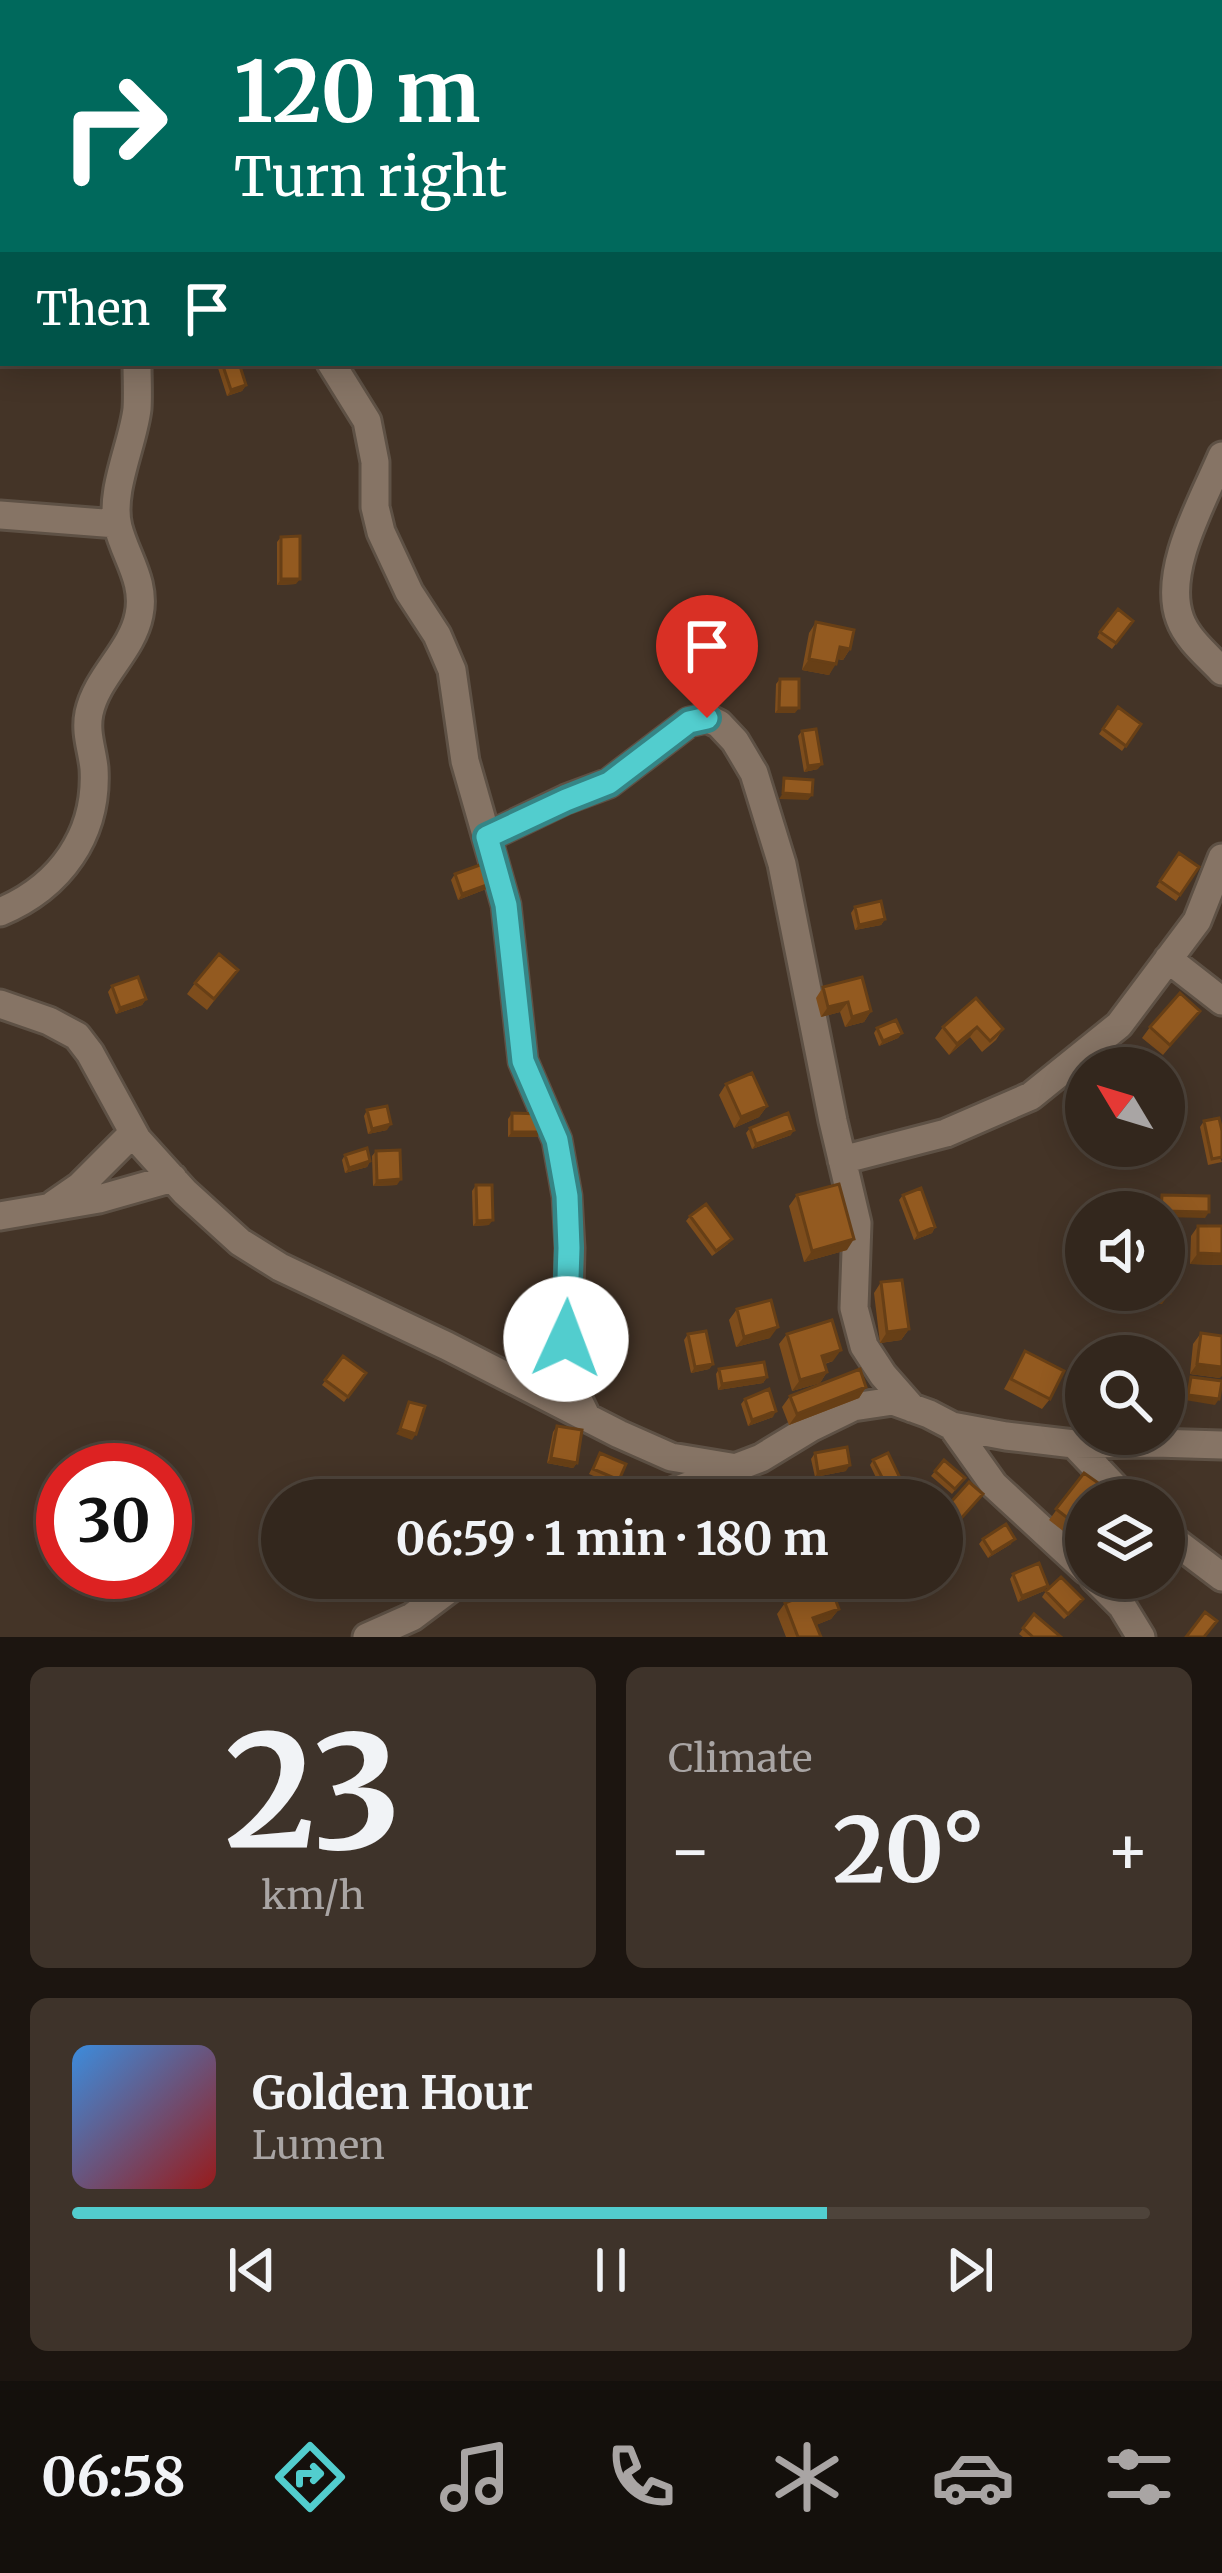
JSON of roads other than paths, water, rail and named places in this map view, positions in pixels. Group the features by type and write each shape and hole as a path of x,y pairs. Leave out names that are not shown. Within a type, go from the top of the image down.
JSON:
{"street":[{"path":"0,912 65,868 80,843 94,770 87,727 92,701 139,618 141,594 135,566 117,524 120,480 137,410 137,366"},
{"path":"333,366 367,421 381,532 452,670 465,761 506,905 523,1061 557,1140 567,1196 566,1367 586,1418"},
{"path":"1222,456 1182,552 1174,591 1180,622 1222,671"},
{"path":"0,515 117,524"},
{"path":"487,837 609,783 689,722 707,718 735,741 754,772 782,864 857,1223 854,1308 864,1346 912,1408"},
{"path":"842,1160 946,1133 1031,1096 1119,1025 1197,921 1222,858"},
{"path":"1168,958 1222,1001"},
{"path":"0,1004 77,1036 133,1132 240,1242 280,1267 671,1457 736,1468"},
{"path":"46,1210 80,1186 133,1132"},
{"path":"0,1216 98,1199 173,1178"},
{"path":"707,1479 760,1458 853,1407 893,1401 952,1426 1065,1443"},
{"path":"952,1426 994,1485 1065,1551"},
{"path":"1185,1443 1222,1445"},
{"path":"1084,1455 1107,1479"},
{"path":"1185,1550 1222,1577"},
{"path":"367,1637 412,1618 437,1599"},
{"path":"1115,1599 1141,1637"}]}
